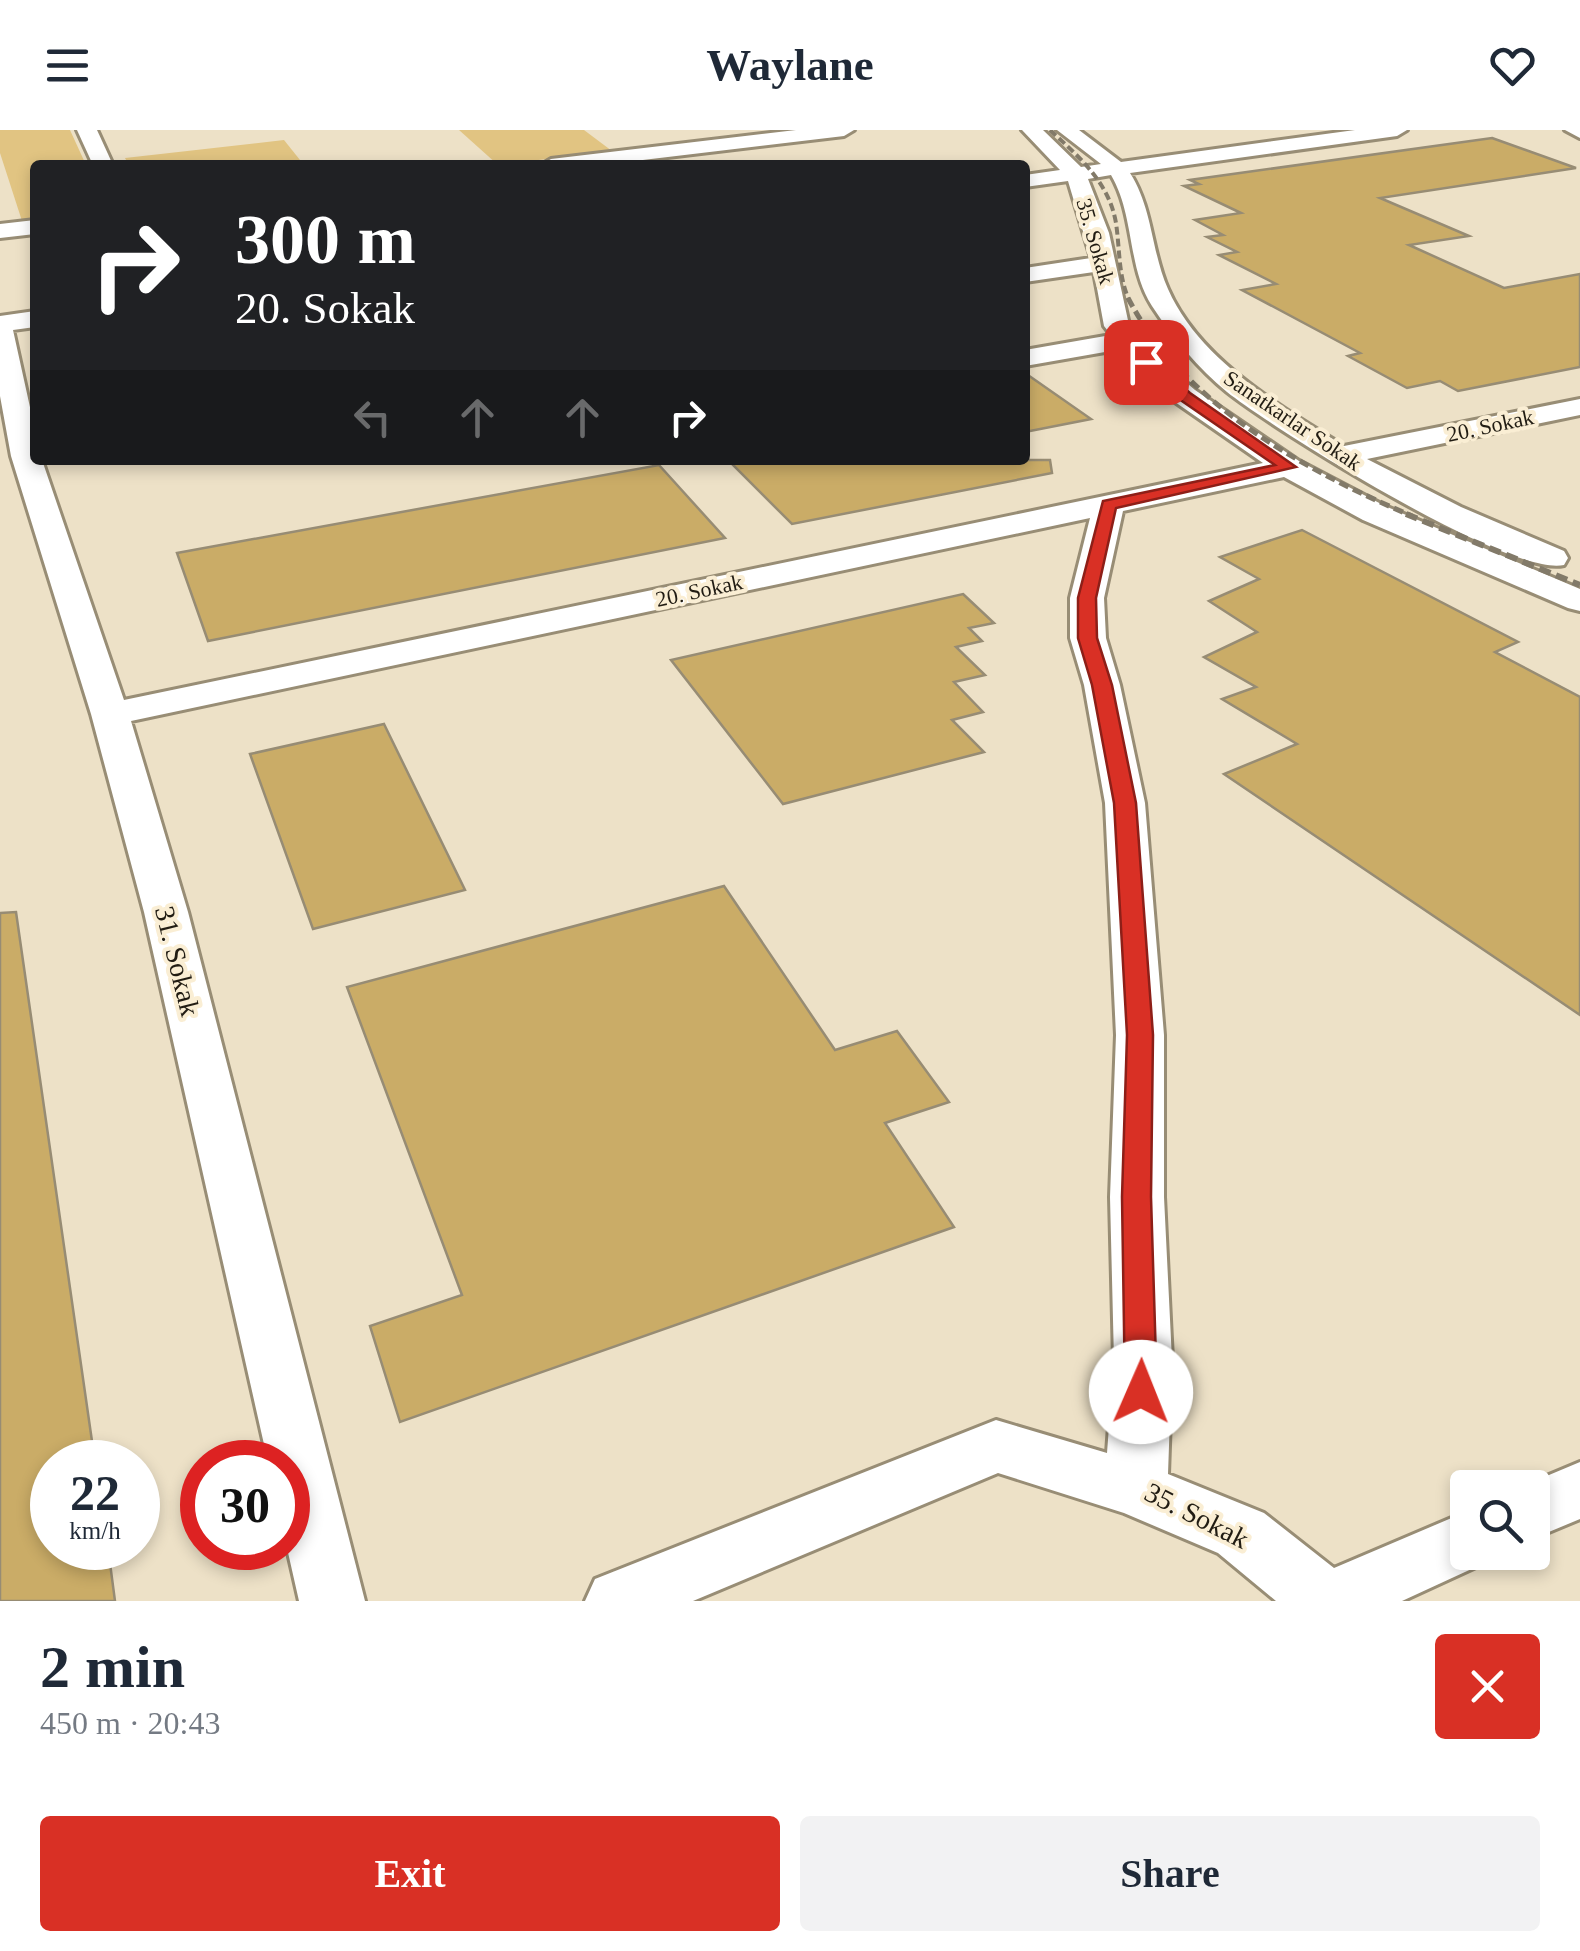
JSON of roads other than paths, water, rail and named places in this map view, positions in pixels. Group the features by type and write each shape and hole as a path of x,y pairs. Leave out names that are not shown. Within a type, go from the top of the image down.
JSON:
{"street":[{"path":"87,130 101,160"},
{"path":"594,160 844,130"},
{"name":"35. Sokak","path":"1032,130 1076,174 1098,233 1117,326 1146,362 1184,396 1288,467 1374,513 1580,601"},
{"path":"1067,130 1118,168"},
{"path":"1030,180 1397,130"},
{"name":"Sanatkarlar Sokak","path":"1118,168 1133,193 1142,245 1161,301 1200,352 1242,390 1340,456 1580,570"},
{"path":"0,232 30,228"},
{"path":"1030,274 1104,262"},
{"path":"0,326 30,321"},
{"name":"31. Sokak","path":"0,326 26,456 110,714 166,912 332,1601"},
{"path":"1030,357 1128,340"},
{"name":"20. Sokak","path":"1340,456 1580,407"},
{"name":"20. Sokak","path":"110,714 1288,467"},
{"name":"35. Sokak","path":"1109,504 1087,598 1088,638 1102,685 1125,803 1140,1035 1136,1197 1142,1360 1136,1490 1241,1533 1328,1601"},
{"path":"618,1601 996,1446 1136,1490"},
{"path":"1550,1504 1580,1490"},
{"path":"1328,1601 1450,1548"}],"railway":[{"path":"1050,130 1091,171 1107,195 1116,223 1128,299"},
{"path":"1128,299 1152,336 1214,402 1290,455 1412,516"},
{"path":"1406,514 1580,585"}]}
